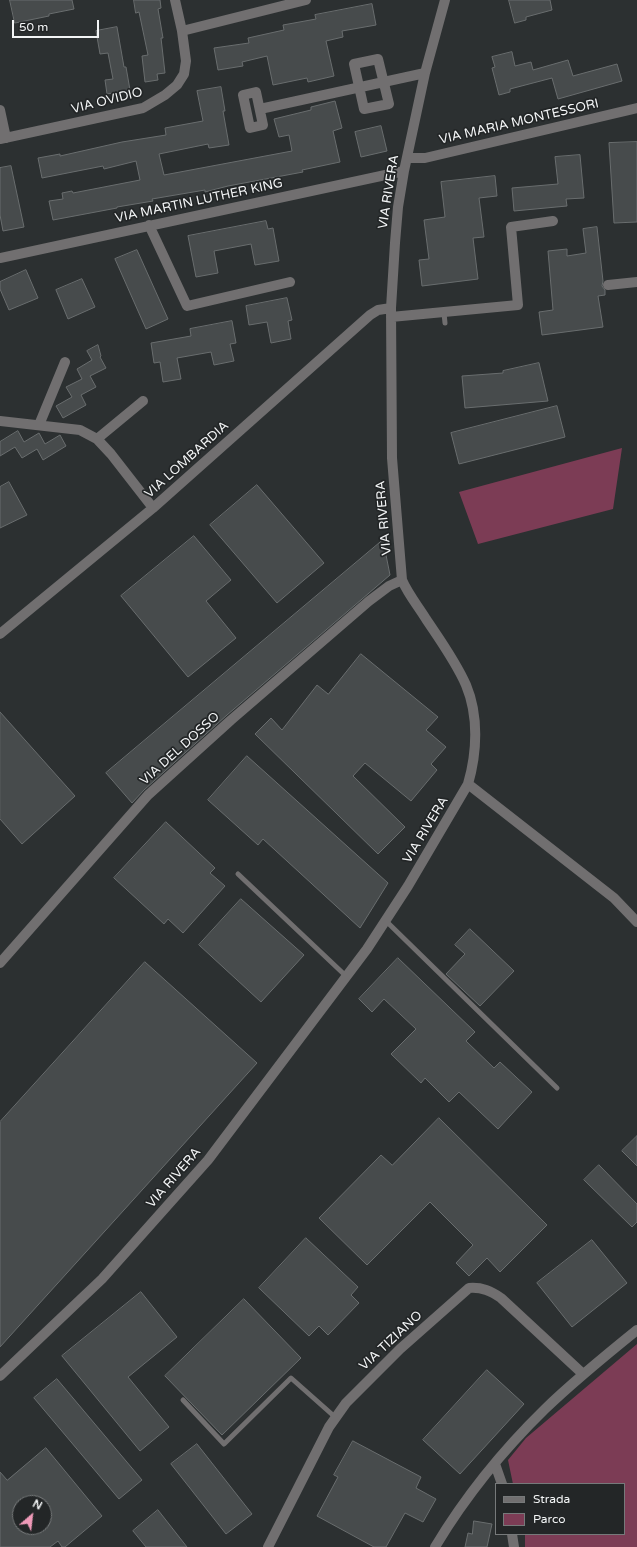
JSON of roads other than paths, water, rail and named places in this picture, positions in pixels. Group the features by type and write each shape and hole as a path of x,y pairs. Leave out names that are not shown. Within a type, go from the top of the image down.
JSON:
{"street":[{"name":"VIA OVIDIO","path":"3,139 143,108 177,86 184,74 186,61 182,31 175,0"},
{"path":"182,31 306,0"},
{"name":"VIA RIVERA","path":"0,1376 102,1279 208,1160 386,922 460,800 468,784 475,748 475,724 470,698 461,674 408,593 402,580 392,458 391,313 394,243 398,207 404,171 425,73 445,0"},
{"path":"378,59 384,82 389,104 364,109 354,64 378,59"},
{"path":"260,109 425,73"},
{"name":"VIA MARIA MONTESSORI","path":"407,158 425,158 637,108"},
{"path":"0,110 3,139"},
{"name":"VIA MARTIN LUTHER KING","path":"0,258 404,171"},
{"name":"VIA LOMBARDIA","path":"0,634 153,508 370,315 378,310 391,313 445,318 461,313 518,307 511,227 552,221"},
{"path":"149,225 187,306 290,282"},
{"path":"608,285 637,282"},
{"path":"39,425 65,362"},
{"path":"97,439 143,401"},
{"path":"0,421 80,430 97,439 111,454 153,508"},
{"name":"VIA DEL DOSSO","path":"0,963 148,795 231,720 369,601 389,586 402,580"},
{"path":"468,784 614,898 637,922"},
{"name":"VIA TIZIANO","path":"268,1547 335,1417 346,1403 400,1349 469,1288 478,1287 490,1291 501,1298 582,1374"},
{"path":"435,1547 466,1501 526,1428 582,1374 637,1330"},
{"path":"495,1464 502,1483"},
{"path":"512,1535 514,1547"}],"lane":[{"path":"238,874 346,977"},
{"path":"386,922 557,1088"},
{"path":"183,1400 224,1444 291,1378 335,1417"}]}
